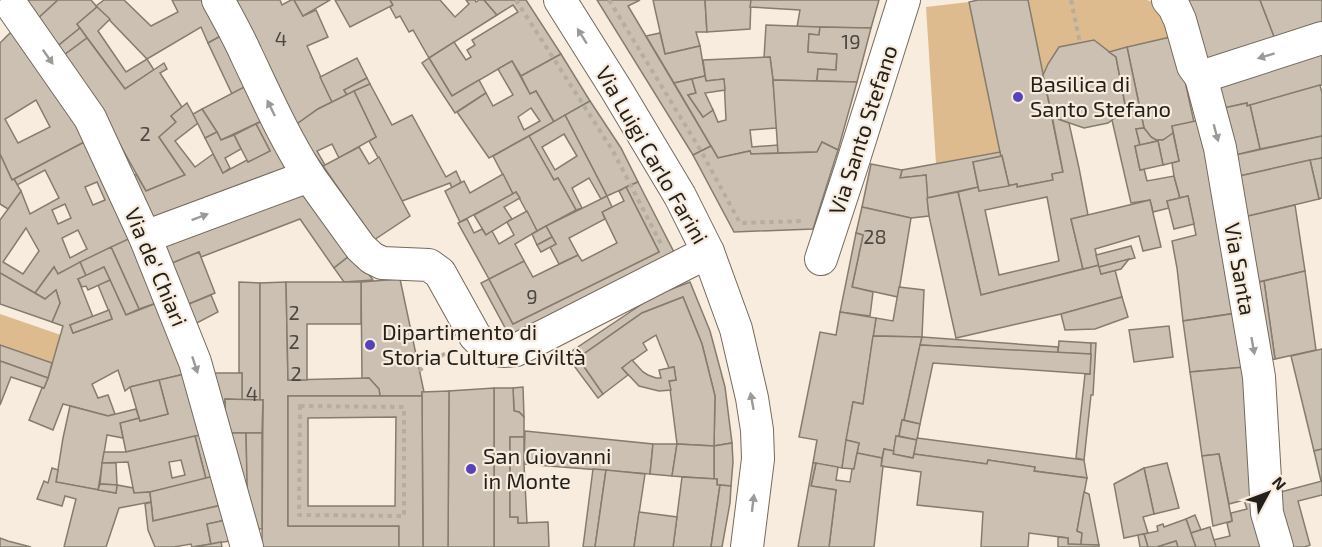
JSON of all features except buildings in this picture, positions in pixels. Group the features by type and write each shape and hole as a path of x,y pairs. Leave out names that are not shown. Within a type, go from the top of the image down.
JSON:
{"street":[{"path":"218,0 298,159 361,248 382,263 429,265 440,273 475,336 488,348 503,351 516,350 708,252"},
{"name":"Via Luigi Carlo Farini","path":"560,0 680,196 708,252 736,329 757,430 758,459 747,547"},
{"name":"Via Santo Stefano","path":"820,259 904,0"},
{"name":"Via Santa","path":"1168,0 1180,20 1193,66 1201,76 1220,148 1258,377 1268,513 1277,547"},
{"name":"Via de' Chiari","path":"12,11 90,118 145,237 195,362 247,547"},
{"path":"1201,76 1322,38"},
{"path":"145,237 309,176"}],"path":[{"path":"516,0 614,152 663,248"},
{"path":"609,0 702,151 740,223"},
{"path":"1071,0 1080,43"},
{"path":"732,227 740,223 809,221"},
{"path":"419,371 475,336"},
{"path":"300,406 383,407 404,407 404,516 299,515 300,406"}],"shaded area":[{"path":"1028,0 1147,0 1164,6 1175,36 1109,52 1094,40 1060,47 1043,75"},
{"path":"969,2 1000,152 936,164 926,7"},
{"path":"0,314 61,335 52,363 0,345"}],"place":[{"name":"Basilica di Santo Stefano","path":"1018,97"},
{"name":"Dipartimento di Storia Culture Civiltà","path":"370,345"},
{"name":"San Giovanni in Monte","path":"471,469"}]}
